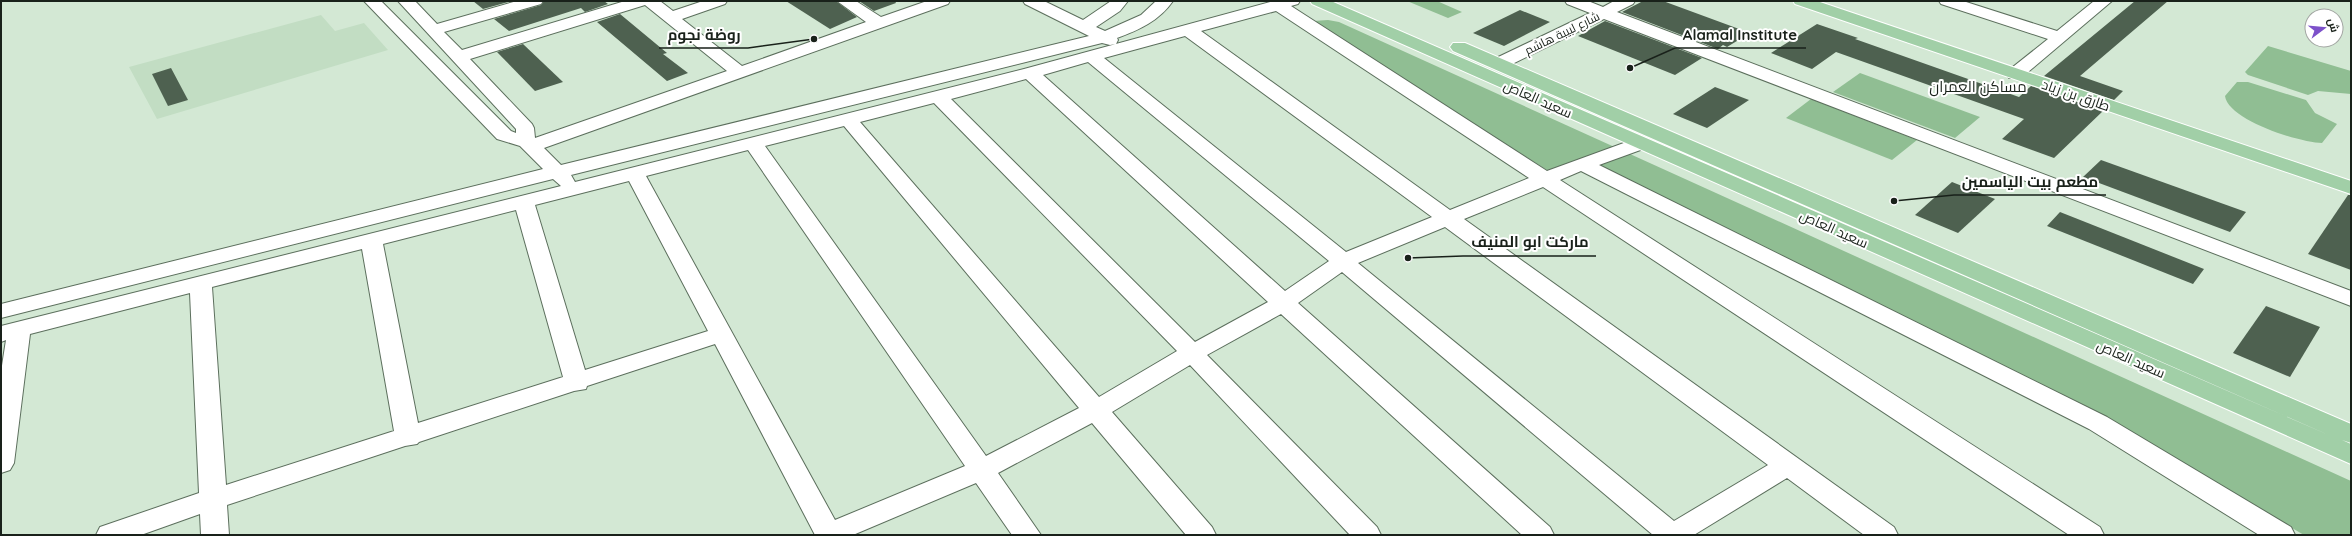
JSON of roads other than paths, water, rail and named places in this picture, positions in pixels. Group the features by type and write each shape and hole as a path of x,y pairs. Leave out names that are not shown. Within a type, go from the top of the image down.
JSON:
{"main road":[{"name":"سعيد العاص","path":"1318,1 1639,144 2351,455"},
{"path":"1353,1 2351,434"},
{"name":"طارق بن زياد","path":"1802,1 2351,188"}],"street":[{"path":"372,1 504,135 529,144 572,188"},
{"path":"408,3 428,1"},
{"path":"434,30 535,1"},
{"path":"457,57 642,1"},
{"path":"650,1 740,73"},
{"path":"671,17 719,1"},
{"path":"845,1 879,23"},
{"path":"529,144 740,73 942,1"},
{"path":"1084,27 1114,8 1120,1"},
{"path":"1,311 1104,37 1151,15 1166,1"},
{"path":"1573,1 2351,299"},
{"name":"شارع لبيبة هاشم","path":"1498,64 1626,1"},
{"path":"1947,1 2060,37"},
{"path":"2015,74 2104,1"},
{"path":"1040,2 1123,48"},
{"path":"408,3 525,128 529,144"},
{"path":"1,463 10,332 523,200 1030,73 1285,3 1545,180 2090,535"},
{"path":"1188,30 1884,535"},
{"path":"1092,57 1344,261 1672,535 1788,465"},
{"path":"1030,73 1540,535"},
{"path":"938,96 1192,353 1367,535"},
{"path":"848,119 1202,535"},
{"path":"752,142 1027,535"},
{"path":"634,172 829,534 981,470 1096,410 1192,353 1283,303 1344,261 1582,164 1639,144"},
{"path":"1582,164 2098,423 2281,535"},
{"path":"523,200 577,383"},
{"path":"371,239 408,438"},
{"path":"201,283 215,535"},
{"path":"110,535 213,499 408,438 722,334"}],"place":[{"name":"روضة نجوم","path":"814,39"},
{"name":"Alamal Institute","path":"1630,68"},
{"name":"مطعم بيت الياسمين","path":"1894,201"},
{"name":"ماركت ابو المنيف","path":"1408,258"}],"district":[{"name":"مساكن العمران","path":"1978,86"}]}
